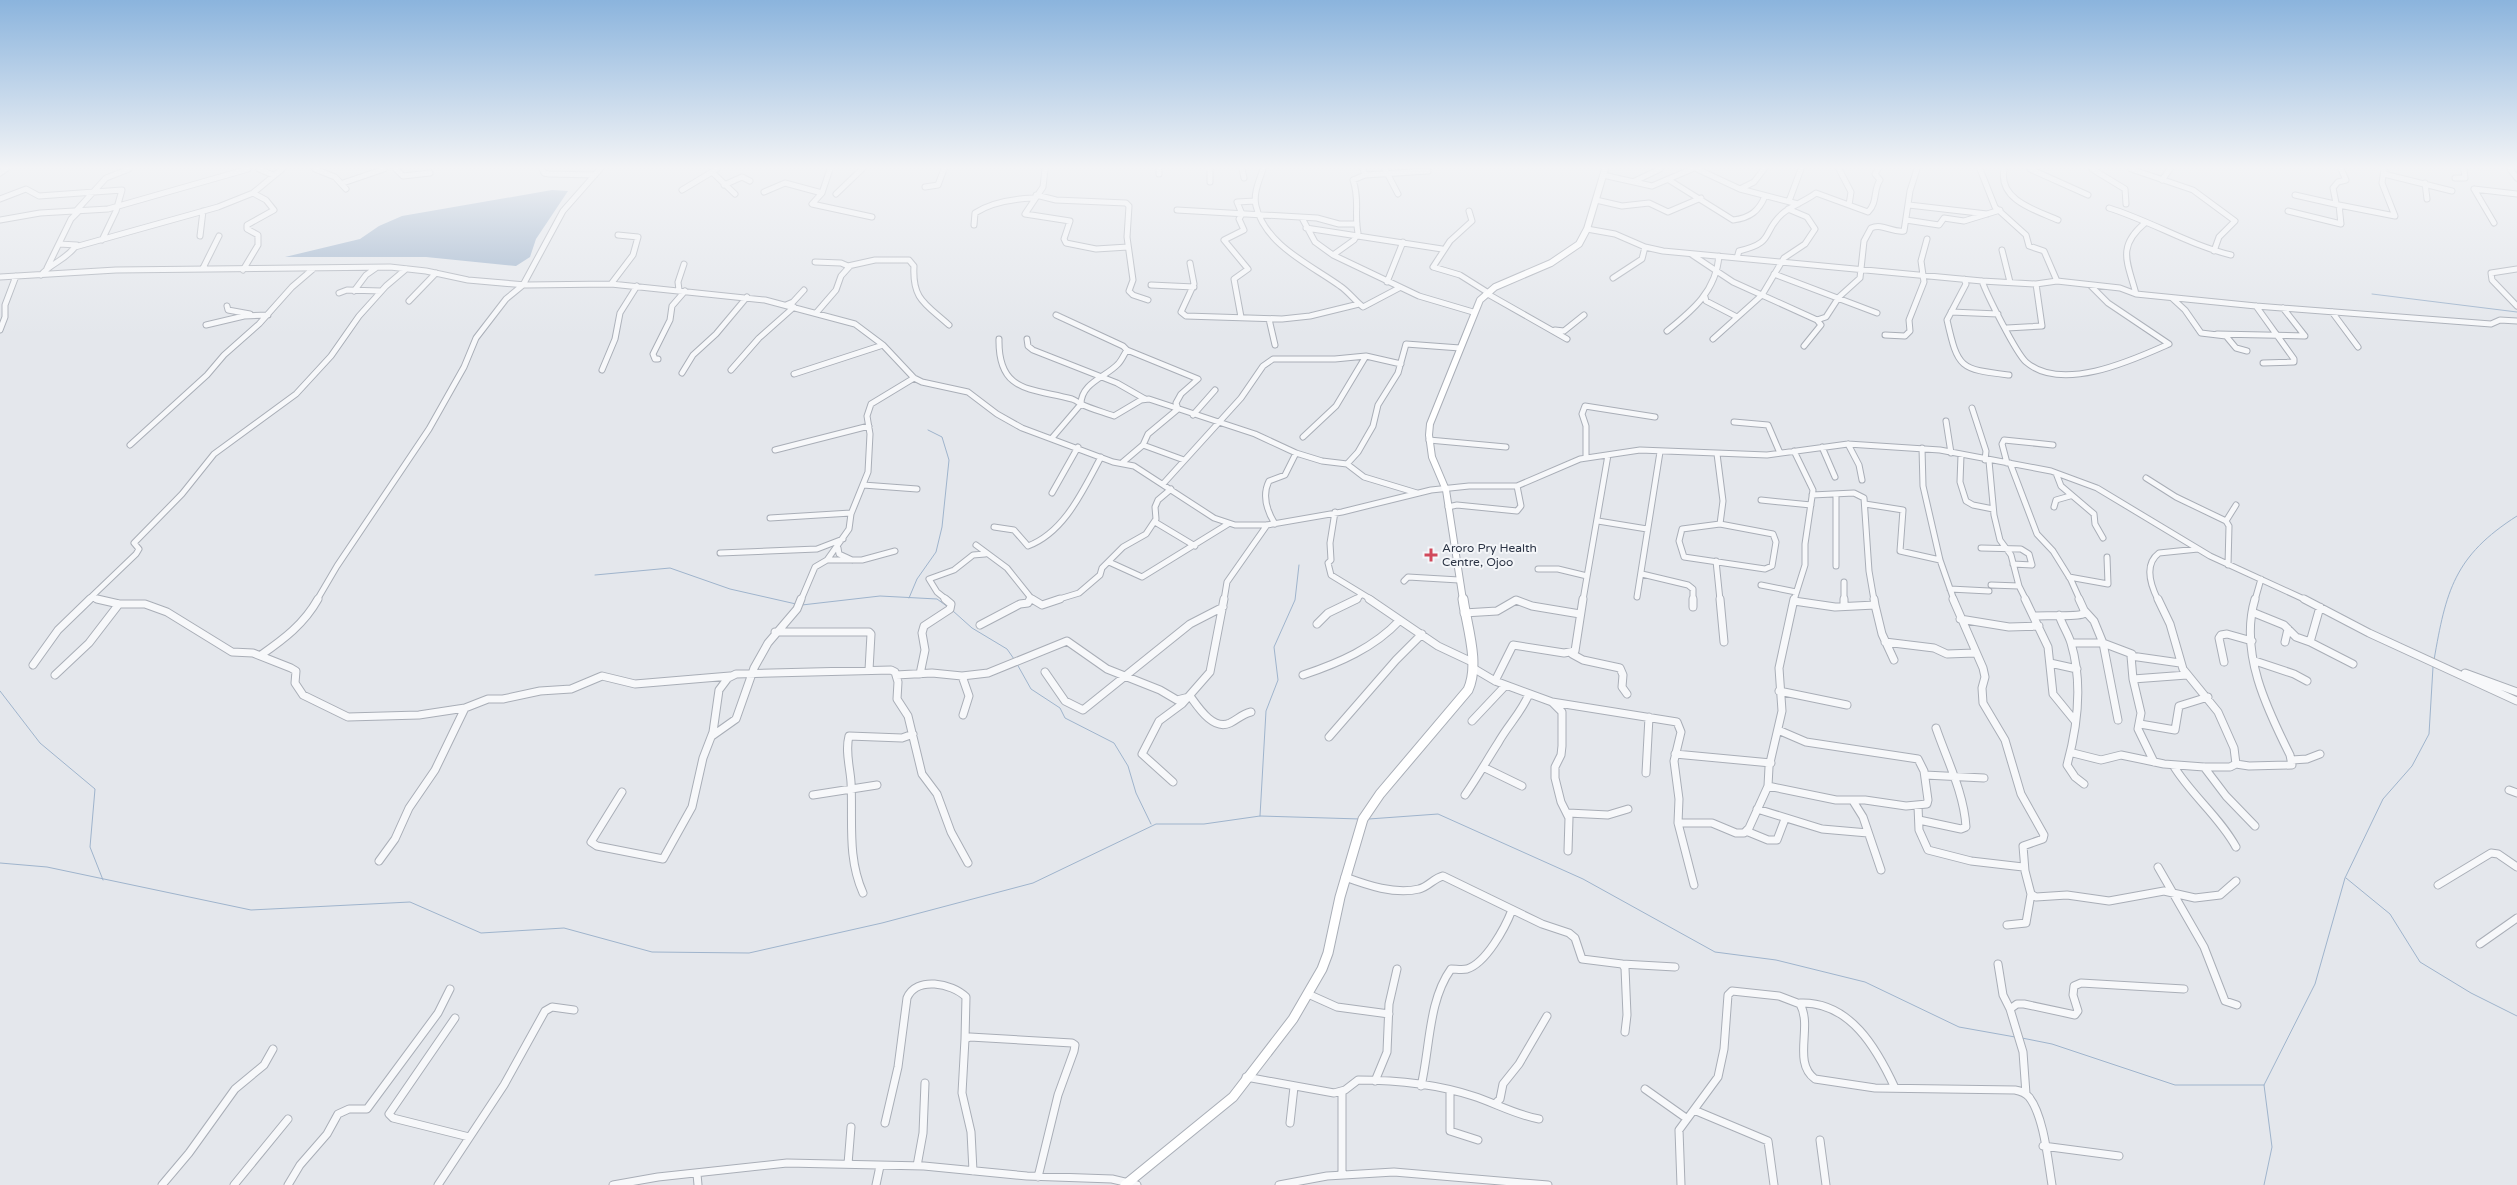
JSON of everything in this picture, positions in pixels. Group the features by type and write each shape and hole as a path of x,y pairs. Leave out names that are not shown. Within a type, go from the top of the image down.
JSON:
{"main road":[{"path":"1127,1184 1209,1120 1233,1097 1246,1077 1288,1026 1308,994 1328,953 1345,877 1362,819 1369,808 1459,701 1472,681 1473,665 1446,490 1432,458 1429,440 1430,424 1473,312 1486,293 1570,252 1579,244 1588,224"}],"street":[{"path":"42,275 68,224"},
{"path":"102,240 109,224"},
{"path":"58,244 78,245 157,224"},
{"path":"200,236 201,224"},
{"path":"243,270 258,245 258,235 247,228 248,224"},
{"path":"261,655 287,637 310,613 337,566 429,429 464,367 476,338 506,299 523,285 556,224"},
{"path":"1069,224 1064,239 1066,243 1096,249 1128,247"},
{"path":"1130,224 1128,247 1133,280 1129,291 1133,295 1148,300"},
{"path":"1241,224 1244,230 1224,240 1248,269 1234,279 1241,317"},
{"path":"1264,224 1270,233 1285,247 1339,285 1359,304 1366,307 1400,288"},
{"path":"1305,224 1315,242 1333,255 1400,288 1454,309 1473,312"},
{"path":"1357,224 1357,236"},
{"path":"1468,224 1451,238 1442,249 1433,267 1460,275 1486,293 1555,330 1567,339"},
{"path":"1737,258 1739,251 1755,248 1763,243 1777,224"},
{"path":"1713,339 1762,295 1789,252 1806,244 1815,229 1812,224"},
{"path":"1817,320 1826,317 1839,297 1860,278 1863,268 1864,241 1871,228 1877,226 1903,232 1905,224"},
{"path":"2014,224 2026,236 2029,246 2044,251 2057,281"},
{"path":"2136,294 2125,251 2134,232 2143,224"},
{"path":"2148,224 2214,251 2231,255"},
{"path":"2214,251 2220,236 2232,224"},
{"path":"1306,228 1442,249"},
{"path":"1587,229 1615,234 1645,247 1691,254 1863,268 1921,276 1982,281 2036,284 2057,281 2120,288 2136,294 2171,298 2198,298 2256,306 2491,324 2500,320 2517,321"},
{"path":"611,284 633,255 638,237 618,235"},
{"path":"203,268 219,236"},
{"path":"1333,255 1357,236"},
{"path":"1885,335 1905,336 1910,331 1910,320 1924,282 1921,276 1921,256 1927,245 1927,239"},
{"path":"1387,282 1403,242"},
{"path":"47,268 60,262 78,245"},
{"path":"1613,278 1642,259 1645,247"},
{"path":"2002,250 2010,282"},
{"path":"1691,254 1718,273 1817,320 1821,325 1804,346"},
{"path":"1667,331 1705,297 1718,273 1719,256"},
{"path":"816,312 836,290 841,276 848,267 875,260 909,260 914,266 912,284 917,295 949,325"},
{"path":"815,262 841,263 848,267"},
{"path":"1190,263 1195,281 1194,287 1181,312 1186,316 1269,319 1310,316 1359,304"},
{"path":"679,290 684,264"},
{"path":"354,291 366,275 378,267"},
{"path":"0,277 116,270 378,267 436,273 468,280 523,285 611,284 747,297 816,312 854,324 883,345 914,378 922,382 968,392 1010,421 1101,457 1134,466 1171,488 1214,518 1228,524 1275,524 1417,493 1469,486 1517,486 1551,470 1586,458 1640,450 1716,454 1780,453 1848,444 1922,448 2056,472 2106,492 2198,550 2320,607 2369,633 2517,701"},
{"path":"130,445 268,315 294,285 313,269"},
{"path":"33,666 58,630 136,554 139,549 134,543 182,494 206,462 219,449 296,394 331,356 359,316 381,291 406,269"},
{"path":"2517,269 2491,273 2492,280 2517,306"},
{"path":"409,301 436,273"},
{"path":"1774,274 1839,297 1877,313"},
{"path":"0,330 5,317 5,305 16,276"},
{"path":"1964,279 1966,284 1947,320 1960,364 1968,369 2008,375"},
{"path":"1982,281 1988,298 2026,362 2052,374 2094,372 2124,364 2168,344 2155,333 2108,303 2090,285"},
{"path":"1150,284 1194,287"},
{"path":"2007,328 2042,326 2036,284"},
{"path":"602,370 615,339 620,313 637,286"},
{"path":"786,305 793,302 804,290"},
{"path":"340,293 381,291"},
{"path":"658,359 655,359 653,354 670,320 672,306 685,291"},
{"path":"682,374 693,356 716,334 747,297"},
{"path":"1705,297 1706,301 1737,317"},
{"path":"2171,298 2181,303 2190,320 2201,332 2226,336 2236,348 2247,351"},
{"path":"227,306 228,310 252,315"},
{"path":"2256,306 2294,362 2263,363"},
{"path":"732,370 759,338 794,307"},
{"path":"2217,334 2279,338 2305,336 2283,308"},
{"path":"232,311 234,318"},
{"path":"1951,312 1998,314"},
{"path":"2332,312 2358,347"},
{"path":"206,325 252,315 268,315"},
{"path":"1056,315 1123,346 1127,350 1198,379 1181,394 1176,403 1178,409"},
{"path":"1555,330 1564,330 1584,315"},
{"path":"1269,319 1275,345"},
{"path":"999,339 999,359 1017,386 1074,399 1081,404 1114,416 1145,399"},
{"path":"1028,339 1028,346 1033,350 1117,383 1145,399 1264,437 1296,452 1322,461 1347,464 1364,476 1417,493"},
{"path":"1347,464 1358,452 1373,426 1378,406 1401,364 1406,344 1460,348"},
{"path":"794,374 883,345"},
{"path":"1052,438 1081,404 1081,396 1098,377 1118,364 1127,350"},
{"path":"1162,484 1241,398 1263,366 1272,359 1335,359 1366,356 1401,364"},
{"path":"1302,437 1336,406 1366,356"},
{"path":"712,736 736,719 752,674 775,632 797,609 815,568 827,560 838,548 849,529 851,513 869,467 869,426 867,416 871,404 914,378"},
{"path":"1193,415 1215,390"},
{"path":"1586,458 1586,426 1582,414 1585,406 1655,417"},
{"path":"1972,408 1986,451 1993,509 2000,540 2013,564 2019,586 2048,647 2053,694 2075,721"},
{"path":"1123,462 1143,445 1148,434 1178,409"},
{"path":"1946,421 1951,453"},
{"path":"1734,422 1768,425 1780,453"},
{"path":"775,450 869,426"},
{"path":"1429,440 1506,447"},
{"path":"2053,445 2004,440 2002,444 2037,534 2053,551 2069,577 2084,610 2094,622 2103,643 2118,720"},
{"path":"1848,444 1859,465 1862,480"},
{"path":"1143,445 1184,460"},
{"path":"1052,493 1078,447"},
{"path":"1822,447 1835,477"},
{"path":"1922,448 1923,486 1940,560 1960,619 1985,677 1982,688 1984,703 2005,740 2021,794 2044,836 2043,839 2027,842 2023,846 2023,867 2027,874 2031,894 2026,922 2007,925"},
{"path":"1746,831 1768,786 1782,707 1779,691 1779,668 1789,616 1806,561 1805,544 1813,490 1794,451"},
{"path":"1275,524 1266,502 1266,487 1269,481 1285,475 1296,452"},
{"path":"1637,597 1655,496 1660,452"},
{"path":"1716,454 1722,487 1723,516 1720,524"},
{"path":"1572,654 1575,651 1608,455"},
{"path":"1962,455 1961,487 1965,500 1968,503 1993,509"},
{"path":"994,527 1014,530 1028,546 1037,544 1063,519 1101,457"},
{"path":"2056,472 2058,483 2070,496 2094,514 2095,524 2103,538"},
{"path":"2146,478 2176,497 2226,521 2228,526 2228,565"},
{"path":"863,485 917,489"},
{"path":"1448,507 1457,505 1518,511 1521,506 1517,486"},
{"path":"976,545 984,554 1007,568 1031,598 1037,604 1042,605 1075,595 1100,575 1109,562 1123,548 1146,534 1155,522 1155,507 1158,500 1171,488"},
{"path":"1812,494 1860,494 1864,498 1869,571 1875,606 1885,642 1894,660"},
{"path":"1836,495 1836,566"},
{"path":"2054,507 2056,500 2070,496"},
{"path":"1761,500 1811,505"},
{"path":"1865,504 1903,510 1900,551 1940,560"},
{"path":"2226,521 2236,505"},
{"path":"1334,512 1334,529 1329,543 1331,560 1328,563 1329,573 1349,589 1454,656 1473,665 1505,686 1552,702 1677,722 1681,732 1675,754 1674,773 1679,799 1678,823 1694,885"},
{"path":"770,518 785,520 831,513 851,513"},
{"path":"1598,521 1648,530"},
{"path":"1155,522 1195,546"},
{"path":"1109,562 1142,578 1228,524"},
{"path":"1720,524 1773,534 1776,542 1772,566 1769,568 1716,561 1684,556 1679,536 1684,528 1720,524"},
{"path":"1173,782 1142,754 1159,721 1190,697 1210,672 1226,582 1267,525"},
{"path":"720,554 817,549 843,539"},
{"path":"838,548 839,554 854,561"},
{"path":"1981,548 2026,550 2032,565 2013,564"},
{"path":"2198,550 2159,553 2155,556 2149,573 2151,586 2170,624 2180,663 2187,675 2208,697 2226,726 2234,748 2236,764"},
{"path":"827,560 854,561 875,559 895,551"},
{"path":"920,674 925,650 922,633 924,626 950,609 952,604 937,592 929,579 954,570 973,556 984,554"},
{"path":"2069,577 2081,577 2093,582 2108,584 2108,557"},
{"path":"1716,561 1724,642"},
{"path":"1538,569 1558,569 1587,576"},
{"path":"1642,574 1688,585 1693,589 1693,606"},
{"path":"1404,582 1408,577 1459,580"},
{"path":"2073,752 2079,756 2101,760 2121,755 2173,765 2204,767 2230,767 2236,764 2249,766 2292,765 2292,760 2266,702 2255,661 2250,627 2261,579"},
{"path":"1844,582 1844,606"},
{"path":"1761,585 1796,592"},
{"path":"1950,589 2019,586"},
{"path":"1317,624 1326,612 1352,604 1361,595"},
{"path":"92,598 119,604 134,602 167,612 232,652 250,652 261,655 296,671 295,682 303,695 348,717 419,715 466,708 488,699 503,700 540,691 571,689 602,676 635,684 752,674 891,670 895,672 898,685 897,699 906,712 922,774 937,794 950,832 968,863"},
{"path":"980,625 1020,604 1028,603 1031,598"},
{"path":"1464,613 1497,611 1516,600 1532,606 1580,614"},
{"path":"1794,601 1844,606 1875,606"},
{"path":"55,675 89,642 119,604"},
{"path":"1045,672 1058,696 1081,710 1086,709 1190,624 1223,607"},
{"path":"2310,642 2320,607"},
{"path":"2034,616 2078,616 2083,614 2084,610"},
{"path":"2252,612 2278,622 2296,637 2353,664"},
{"path":"2059,615 2071,643 2077,669 2073,752 2067,765 2075,777 2084,784"},
{"path":"1960,619 2009,627 2039,626"},
{"path":"1303,675 1349,657 1393,628 1400,620"},
{"path":"2285,642 2288,629"},
{"path":"775,632 868,632 871,634 869,670"},
{"path":"1329,737 1396,660 1422,634"},
{"path":"2224,662 2219,638 2221,635 2227,634 2252,641"},
{"path":"896,676 920,674 962,676 988,673 1067,641 1074,644 1100,665 1125,677 1170,694 1176,700 1190,697"},
{"path":"1885,642 1934,648 1947,654 1974,653"},
{"path":"2071,643 2103,643 2132,654 2180,663"},
{"path":"1495,681 1513,645 1572,654 1584,660 1620,668 1623,675 1622,687 1627,694"},
{"path":"2132,654 2133,679 2141,713 2140,735 2154,762"},
{"path":"2255,661 2294,674 2306,681"},
{"path":"2050,663 2077,669"},
{"path":"2440,666 2517,692"},
{"path":"2133,679 2187,675"},
{"path":"622,792 591,842 598,846 664,858 683,819 692,807 703,758 712,736 719,690 732,676"},
{"path":"962,676 968,696 963,715"},
{"path":"1472,721 1505,686"},
{"path":"1779,691 1847,705"},
{"path":"1465,795 1485,768 1498,742 1523,709 1529,694"},
{"path":"1190,697 1203,712 1222,725 1228,725 1251,712"},
{"path":"2140,724 2175,730 2179,706 2208,697"},
{"path":"1552,702 1562,716 1561,755 1555,767 1555,778 1561,802 1568,814 1568,851"},
{"path":"379,861 396,839 409,808 435,770 466,708"},
{"path":"1646,773 1650,717"},
{"path":"1919,820 1964,829 1965,805 1936,728"},
{"path":"1768,786 1813,797 1853,801 1918,806 1927,804 1928,800 1924,775 1918,759 1806,742 1778,730"},
{"path":"863,893 854,867 850,832 851,789 847,743 849,736 902,738 913,734"},
{"path":"1675,754 1771,763"},
{"path":"2292,760 2307,759 2320,754"},
{"path":"2173,765 2180,778 2223,826 2236,847"},
{"path":"2204,767 2226,796 2255,826"},
{"path":"1485,768 1522,786"},
{"path":"1924,775 1984,778"},
{"path":"813,795 877,785"},
{"path":"2509,790 2517,793"},
{"path":"1853,801 1868,833 1881,870"},
{"path":"1918,806 1919,830 1925,846 1936,854 1987,864 2023,867"},
{"path":"1568,814 1608,815 1628,808"},
{"path":"1757,809 1785,819 1836,831 1868,833"},
{"path":"1678,823 1712,823 1736,833 1746,831 1768,840 1777,840 1785,819"},
{"path":"2438,885 2491,852 2498,854 2517,867"},
{"path":"2158,867 2171,893 2204,947 2225,1001 2237,1005"},
{"path":"1345,877 1373,886 1419,889 1436,877 1443,876 1512,910 1569,934 1575,938 1582,959 1622,964 1675,967"},
{"path":"2031,894 2036,897 2067,895 2091,900 2109,901 2152,892 2171,893 2195,898 2220,895 2236,882"},
{"path":"1421,1086 1435,1011 1445,975 1450,969 1469,968 1487,952 1508,922 1512,910"},
{"path":"2480,944 2517,918"},
{"path":"1622,964 1625,968 1627,994 1625,1032"},
{"path":"1998,964 2002,995 2010,1009 2023,1052 2027,1086 2026,1094"},
{"path":"1376,1081 1382,1072 1390,1042 1389,1014 1397,969"},
{"path":"2010,1009 2017,1004 2024,1004 2075,1015 2078,1011 2073,995 2074,986 2080,983 2184,989"},
{"path":"885,1123 898,1067 907,998 911,990 916,986 924,985 960,990 966,997 966,1039 962,1093 971,1132 973,1171"},
{"path":"288,1185 300,1165 327,1134 338,1114 349,1109 367,1109 438,1013 450,989"},
{"path":"1681,1185 1678,1137 1686,1118 1715,1082 1721,1069 1729,992 1764,994 1800,1003 1806,1002 1831,1010 1861,1029 1878,1054 1895,1088"},
{"path":"1308,994 1319,1001 1339,1008 1389,1014"},
{"path":"1800,1003 1806,1017 1804,1066 1808,1075 1815,1079 1848,1086 2015,1090 2026,1094 2032,1101 2052,1185"},
{"path":"438,1185 504,1085 545,1012 552,1007 574,1010"},
{"path":"1495,1104 1500,1099 1503,1084 1520,1064 1547,1016"},
{"path":"455,1018 389,1114 394,1118 469,1137"},
{"path":"966,1039 970,1037 1026,1038 1072,1043 1075,1045 1046,1135 1038,1177"},
{"path":"162,1185 189,1153 216,1112 235,1089 264,1065 273,1049"},
{"path":"1246,1077 1334,1093 1342,1092 1358,1080 1421,1086 1471,1095 1526,1117 1539,1119"},
{"path":"917,1166 923,1133 926,1083"},
{"path":"1290,1123 1294,1086"},
{"path":"1645,1089 1686,1118"},
{"path":"1450,1091 1450,1131 1478,1140"},
{"path":"1342,1092 1342,1174"},
{"path":"1694,1110 1768,1141 1771,1150 1774,1185"},
{"path":"234,1185 288,1119"},
{"path":"848,1164 851,1127"},
{"path":"1820,1140 1826,1185"},
{"path":"2043,1146 2119,1156"},
{"path":"614,1185 658,1177 772,1164 848,1164 917,1166 1038,1177 1098,1178 1138,1185"},
{"path":"876,1185 880,1166"},
{"path":"1279,1185 1295,1184 1342,1174 1394,1172 1548,1185"},
{"path":"697,1174 698,1185"}],"water":[{"path":"383,224 546,224 536,239 530,257 516,266 426,257 285,257 360,239"}],"waterway":[{"path":"2372,294 2517,312"},
{"path":"909,598 917,579 936,552 942,527 949,460 942,437 928,430"},
{"path":"2434,660 2443,614 2456,577 2466,561 2479,546 2517,516"},
{"path":"1260,816 1266,711 1278,680 1274,647 1295,600 1299,565"},
{"path":"595,575 670,568 730,589 796,604"},
{"path":"802,605 880,596 909,598"},
{"path":"909,598 937,599 948,607"},
{"path":"953,611 972,628 1007,649 1014,659"},
{"path":"1017,664 1031,689 1060,708 1065,718 1114,743 1128,766 1136,793 1151,824"},
{"path":"2264,1085 2315,984 2345,878 2383,799 2412,766 2429,734 2433,667"},
{"path":"0,691 40,743 95,789 90,847 102,879"},
{"path":"1369,819 1438,814 1583,879 1715,952 1776,960 1865,982 1959,1027 2015,1037"},
{"path":"102,879 251,910 410,902 481,933 564,928 652,952 749,953 882,923 1033,883 1156,824 1204,824 1260,816"},
{"path":"1260,816 1360,819"},
{"path":"0,863 47,867 102,879"},
{"path":"2346,878 2390,914 2420,962 2471,993 2517,1016"},
{"path":"2022,1038 2052,1044 2175,1085 2264,1085"},
{"path":"2264,1085 2272,1147 2264,1185"}],"place":[{"name":"Aroro Pry Health Centre, Ojoo","path":"1431,555"}]}
